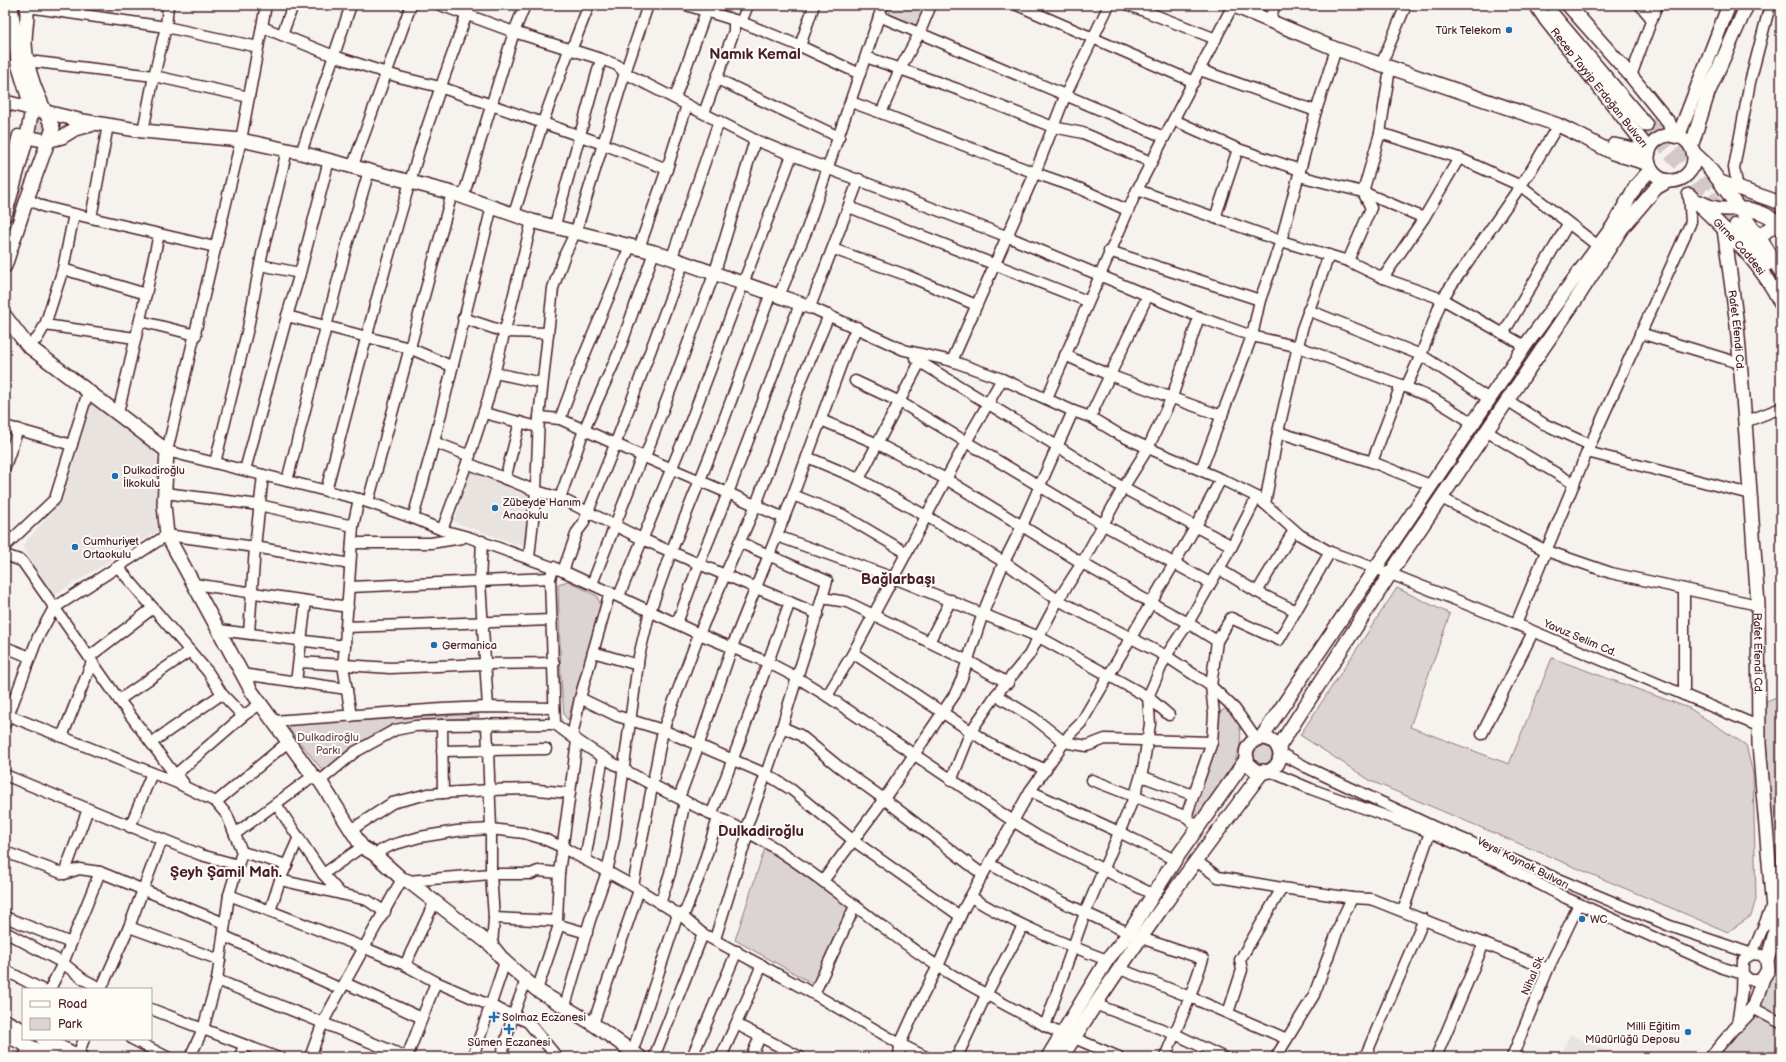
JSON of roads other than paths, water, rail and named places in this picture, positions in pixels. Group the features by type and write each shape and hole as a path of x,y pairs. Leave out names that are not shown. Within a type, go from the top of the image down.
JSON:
{"main road":[{"path":"5,215 27,136 32,109 18,64 11,5"},
{"path":"1232,5 1269,22 1336,49 1558,125 1581,136 1623,148 1649,159 1658,177 1671,181"},
{"name":"Recep Tayyip Erdoğan Bulvarı","path":"1536,5 1649,159"},
{"path":"1544,5 1651,121 1560,5"},
{"path":"1568,5 1631,76 1669,123 1676,136"},
{"path":"1676,136 1729,5"},
{"path":"1692,150 1708,93 1747,5"},
{"path":"5,266 47,141 53,128 32,82 25,43 28,6"},
{"path":"5,102 45,112 143,131 241,140 329,160 352,168 369,170 457,195 532,221 576,231 678,259 805,305"},
{"path":"27,136 47,141 62,137 75,129 105,124"},
{"path":"1048,1057 1068,1036 1097,1005 1195,860 1266,771 1277,763 1279,751 1391,574 1622,228 1656,188 1686,176 1690,171 1694,159 1692,150 1687,142 1676,136 1663,137 1657,140 1636,186 1613,226 1525,346 1430,485 1376,569 1259,739 1248,746 1246,758 1175,860 1129,933 1107,960 1068,1036 1062,1057"},
{"name":"Girne Caddesi","path":"1692,150 1707,165 1720,182 1761,240 1781,272"},
{"name":"Girne Caddesi","path":"1671,181 1754,247 1781,290"},
{"path":"1720,182 1763,196 1779,210"},
{"path":"1689,196 1718,209 1752,210 1765,214 1781,223"},
{"path":"1761,240 1763,233 1768,228 1781,226"},
{"name":"Girne Caddesi","path":"1730,227 1781,304"},
{"name":"Rafet Efendi Cd.","path":"1730,227 1758,605 1758,726 1776,933 1767,961 1768,970 1763,978 1753,1008 1737,1025"},
{"path":"5,316 27,345 167,451 164,505 167,535 242,674 260,704 317,778 362,847 374,854 434,903 492,946 505,962 537,990 593,1024 636,1055"},
{"path":"1259,739 1272,740 1279,751"},
{"path":"1246,758 1252,768 1266,771"},
{"path":"5,1021 22,1030"},
{"path":"5,1035 26,1051 52,1057"},
{"path":"49,1040 80,1056"}],"street":[{"path":"143,131 166,27 168,5"},
{"path":"266,5 241,140 167,451 364,501 442,530 482,541 558,569 699,634 768,662 827,696 914,754 951,781 1039,837 1154,895"},
{"path":"282,35 293,5"},
{"path":"301,153 351,5"},
{"path":"352,168 411,5"},
{"path":"440,5 514,32 602,59 617,66 625,73 755,140 1006,236 1199,317 1252,336 1299,347 1404,386 1434,399 1473,423"},
{"path":"326,491 366,336 410,181 440,87 470,5"},
{"path":"351,716 343,665 350,587 353,526 364,501 409,348 457,195 492,106 514,32 525,5"},
{"path":"514,214 543,122 569,50 574,43 589,5"},
{"path":"529,558 536,490 538,422 553,288 576,231 625,73 648,5"},
{"path":"686,5 707,8 800,46 860,74"},
{"path":"704,113 738,21 748,5"},
{"path":"800,46 814,5"},
{"path":"565,1006 607,872 614,840 638,665 650,611 671,552 775,294 806,232 883,5"},
{"path":"880,113 900,69 919,34 931,5"},
{"path":"1017,5 1092,39 1194,82"},
{"path":"952,361 1035,173 1066,94 1109,5"},
{"path":"1129,5 1216,39"},
{"path":"1046,398 1127,210 1194,82 1232,5"},
{"path":"1269,22 1275,5"},
{"path":"1348,261 1371,208 1363,192 1380,132 1385,66 1406,5"},
{"path":"1640,5 1651,18"},
{"path":"1631,76 1657,5"},
{"path":"1738,188 1734,168 1750,82 1770,5"},
{"path":"28,6 166,27 258,47"},
{"path":"675,98 707,8"},
{"path":"879,16 919,34 1066,94 1164,137"},
{"path":"262,27 334,56 399,77 440,87 492,106 579,134 667,169"},
{"path":"1201,470 1252,336 1260,300 1281,241 1316,111 1336,49"},
{"path":"866,57 957,89 1053,127 1082,133 1151,162"},
{"path":"554,226 579,134 602,59"},
{"path":"28,60 154,76 249,97"},
{"path":"1200,70 1316,111"},
{"path":"717,79 839,137"},
{"path":"851,102 1035,173 1081,189 1127,210"},
{"path":"560,419 635,247 667,169 687,104"},
{"path":"1174,120 1238,149 1300,173 1363,192 1424,218"},
{"path":"555,724 550,578 558,569 577,532 583,524 615,445 678,259 719,121"},
{"path":"91,218 105,124"},
{"path":"1372,462 1404,386 1421,355 1442,299 1521,186 1558,125"},
{"path":"1380,132 1459,158 1521,186 1598,246"},
{"path":"5,185 8,163 18,135 27,136"},
{"path":"592,584 614,525 644,457 715,272 755,140"},
{"path":"1215,218 1238,149"},
{"path":"214,463 248,328 260,265 287,150"},
{"path":"537,990 558,923 559,872 574,739 580,698 593,652 614,594 642,538 672,468 792,155"},
{"path":"1383,278 1424,218 1459,158"},
{"path":"244,470 300,273 329,160"},
{"path":"287,481 325,326 369,170"},
{"path":"677,623 728,493 805,305 834,248 859,179"},
{"path":"1137,190 1281,241 1348,261 1383,278 1442,299 1525,346"},
{"path":"1516,624 1589,449 1691,222 1689,196"},
{"path":"27,199 45,207 215,247"},
{"path":"413,518 434,442 463,318 492,206"},
{"path":"849,207 1088,301"},
{"path":"27,345 37,339 45,325 63,269 74,214"},
{"path":"442,530 469,459 484,413 532,221"},
{"path":"1503,334 1568,224"},
{"path":"118,413 159,234"},
{"path":"834,248 906,275 976,305"},
{"path":"1109,251 1260,300"},
{"path":"560,498 584,430 618,354 654,252"},
{"path":"1265,504 1278,432 1302,329 1329,255"},
{"path":"260,265 300,273"},
{"path":"63,269 146,294"},
{"path":"1090,417 1109,374 1148,295"},
{"path":"805,305 904,350 920,362 1123,488 1232,546"},
{"path":"1308,310 1421,355 1489,399"},
{"path":"593,1024 636,888 652,784 663,730 699,634 756,505 802,380 829,315"},
{"path":"287,316 409,348 452,366"},
{"path":"951,781 971,731 996,695 1008,683 1029,654 1058,600 1104,525 1123,488 1148,448 1172,397 1199,317"},
{"path":"463,318 505,332 548,333"},
{"path":"140,321 196,334"},
{"path":"45,325 135,338"},
{"path":"660,904 670,873 682,800 699,744 732,647 793,495 846,351 857,328"},
{"path":"1640,333 1739,363"},
{"name":"Yavuz Selim Cd.","path":"904,350 952,361 1002,379 1073,411 1090,417 1120,435 1221,479 1257,497 1294,530 1330,552 1391,574 1516,624 1758,726"},
{"path":"1065,355 1109,374 1222,416"},
{"path":"859,479 920,362"},
{"path":"495,373 542,383"},
{"path":"827,696 874,615 966,442 1002,379"},
{"path":"855,381 900,402 1040,485 1104,525 1210,583"},
{"path":"5,546 56,498 88,392"},
{"path":"1507,400 1544,424 1589,449 1750,494"},
{"path":"1745,422 1781,408"},
{"path":"823,881 884,799 955,694 983,613 1004,562 1022,526 1073,411"},
{"path":"484,413 520,422 538,422 560,419 615,445 672,468 784,518"},
{"path":"821,420 878,444 946,479 1082,562 1217,641"},
{"path":"505,478 520,422"},
{"path":"5,426 72,445"},
{"path":"5,467 18,429"},
{"path":"1486,431 1574,484"},
{"path":"1278,432 1372,462 1430,485"},
{"path":"434,442 505,478 560,498 671,552 818,614"},
{"path":"807,457 859,479 926,516 1004,562 1058,600 1130,639 1166,656 1212,686 1235,709 1259,739"},
{"path":"249,633 253,593 255,547 263,475"},
{"path":"899,1057 900,1044 938,966 960,916 982,874 990,864 1030,792 1064,742 1081,723 1196,526 1221,479"},
{"path":"165,493 259,505 353,526"},
{"path":"793,495 844,516 907,553"},
{"path":"1045,1026 1074,948 1085,913 1135,796 1141,776 1148,740 1150,724 1148,697 1166,656 1188,623 1219,569 1257,497"},
{"path":"1441,498 1547,551 1611,573 1758,605"},
{"path":"1257,592 1294,530"},
{"path":"190,1057 203,1029 217,980 224,936 224,923 228,895 242,852 227,815 216,802 193,790 62,737 6,718 38,638 54,608 167,535 255,547 350,564"},
{"path":"777,536 894,578 1039,637 1148,697 1169,715"},
{"path":"352,542 431,542 468,537"},
{"path":"482,541 480,582 484,623 484,664 488,707"},
{"path":"715,939 746,832 782,727 796,677 818,614 827,581 739,542"},
{"path":"1187,817 1193,795 1212,742 1214,714 1212,686 1217,641 1231,618 1278,640 1330,552"},
{"path":"5,555 22,561 90,660 151,743 175,775 193,790"},
{"path":"118,567 208,672 222,694 243,716"},
{"path":"1219,569 1257,592 1296,611"},
{"path":"350,587 550,578"},
{"path":"194,584 348,607"},
{"path":"1684,589 1684,695"},
{"path":"822,598 847,602 968,660 1008,683"},
{"path":"929,642 951,600"},
{"path":"296,682 300,662 306,601"},
{"path":"636,1055 680,916 700,872 714,816 790,602"},
{"path":"62,737 90,660 153,608"},
{"path":"346,627 552,620"},
{"path":"219,630 345,646"},
{"path":"1482,734 1533,632"},
{"path":"5,647 30,657"},
{"path":"119,700 190,651"},
{"path":"593,652 638,665"},
{"path":"853,653 993,746 1046,770"},
{"path":"300,662 390,668 554,663"},
{"path":"242,674 347,689"},
{"path":"151,743 222,694"},
{"path":"996,695 1034,718 1064,742 1087,746 1105,739 1212,742"},
{"path":"580,698 630,721 663,730 699,744 734,761 766,774 792,790 854,841 960,916"},
{"path":"152,773 175,775 243,716 260,704"},
{"path":"273,721 488,707 554,708"},
{"path":"488,724 492,829 491,874 494,918 492,946"},
{"path":"235,834 276,804 355,752 395,730 415,726 555,724 574,739 623,769 770,845 823,881 938,966 986,995 1045,1026 1119,1057"},
{"path":"442,725 443,793"},
{"path":"782,727 800,734 838,766 884,799 982,874"},
{"path":"216,802 288,742"},
{"path":"442,751 546,749"},
{"name":"Veysi Kaynak Bulvarı","path":"1279,751 1306,767 1439,829 1670,926 1752,954 1761,955 1767,961"},
{"path":"585,860 603,757"},
{"name":"Veysi Kaynak Bulvarı","path":"1266,771 1430,832 1500,862 1579,904 1720,967 1743,974 1750,980 1754,981 1763,978"},
{"path":"130,827 152,773"},
{"path":"5,775 201,855 238,865"},
{"path":"1141,776 1193,795"},
{"path":"1092,780 1187,817 1198,828"},
{"path":"351,830 392,803 428,794 528,789 569,793"},
{"path":"1030,792 1119,832 1175,860"},
{"path":"276,804 323,874 341,894"},
{"path":"64,874 88,809"},
{"path":"374,854 392,845 420,837 457,831 492,829 524,833 562,847 636,888 680,916 703,934 737,951 900,1044 926,1057"},
{"path":"1403,911 1430,832"},
{"path":"270,911 280,880 299,837"},
{"path":"101,988 129,927 162,839"},
{"path":"323,874 362,847"},
{"path":"5,852 64,874 79,869 100,872 224,923"},
{"path":"242,852 287,865"},
{"path":"1195,860 1218,877 1282,888 1352,898 1371,899 1548,969"},
{"path":"990,864 1085,913 1129,933"},
{"path":"310,1057 323,1022 384,912 405,880 491,874 531,874 538,871 559,872"},
{"path":"50,988 63,963 100,872"},
{"path":"280,880 367,900 384,912"},
{"path":"1228,1013 1242,970 1240,960 1282,888"},
{"path":"228,895 365,948 405,965 436,982 528,1022 557,1057"},
{"path":"971,897 994,912 1023,926 1074,948 1107,960"},
{"path":"1278,1056 1314,995 1342,919 1352,898"},
{"path":"1737,1025 1743,974 1743,961 1752,954 1774,902"},
{"path":"405,965 434,903"},
{"name":"Nihal Sk.","path":"1512,1057 1548,969 1579,904"},
{"path":"814,994 855,906"},
{"path":"5,917 71,942"},
{"path":"494,918 558,923 587,933"},
{"path":"1365,1057 1424,919"},
{"path":"957,1057 986,995 1023,926"},
{"path":"129,927 220,960"},
{"path":"5,932 63,963 82,979 99,988"},
{"path":"654,1057 703,934"},
{"path":"224,936 422,1018"},
{"path":"1141,938 1203,959 1190,997 1165,1057"},
{"path":"1436,1057 1484,943"},
{"path":"692,1057 737,951"},
{"path":"473,1057 505,962"},
{"path":"721,1057 762,965"},
{"path":"1120,969 1228,1013 1287,1040"},
{"path":"5,970 39,988"},
{"path":"217,980 407,1057 436,982"},
{"path":"505,1055 513,1016 526,980"},
{"path":"1097,1005 1175,1034 1223,1057"},
{"path":"1753,1008 1781,1023"},
{"path":"152,1009 273,1057"},
{"path":"736,1024 789,1055 800,1057"},
{"name":"Rafet Efendi Cd.","path":"1710,1057 1737,1025"},
{"path":"751,1057 760,1037"},
{"path":"80,1056 84,1040"},
{"path":"133,1040 147,1052 167,1057"},
{"path":"240,1057 244,1045"}],"tunnel":[{"path":"1655,118 1700,173 1718,188 1738,199 1775,211"},
{"path":"1646,125 1677,162 1736,225"}],"place":[{"name":"Türk Telekom","path":"1509,30"},
{"name":"Dulkadiroğlu İlkokulu","path":"115,476"},
{"name":"Zübeyde Hanım Anaokulu","path":"495,508"},
{"name":"Cumhuriyet Ortaokulu","path":"75,547"},
{"name":"Germanica","path":"434,645"},
{"name":"WC","path":"1582,919"},
{"name":"Solmaz Eczanesi","path":"494,1017"},
{"name":"Sümen Eczanesi","path":"509,1029"},
{"name":"Milli Eğitim Müdürlüğü Deposu","path":"1688,1032"}],"district":[{"name":"Namık Kemal","path":"755,54"},
{"name":"Bağlarbaşı","path":"898,579"},
{"name":"Dulkadiroğlu","path":"761,831"},
{"name":"Şeyh Şamil Mah.","path":"226,872"}],"park label":[{"name":"Dulkadiroğlu Parkı","path":"328,743"}]}
